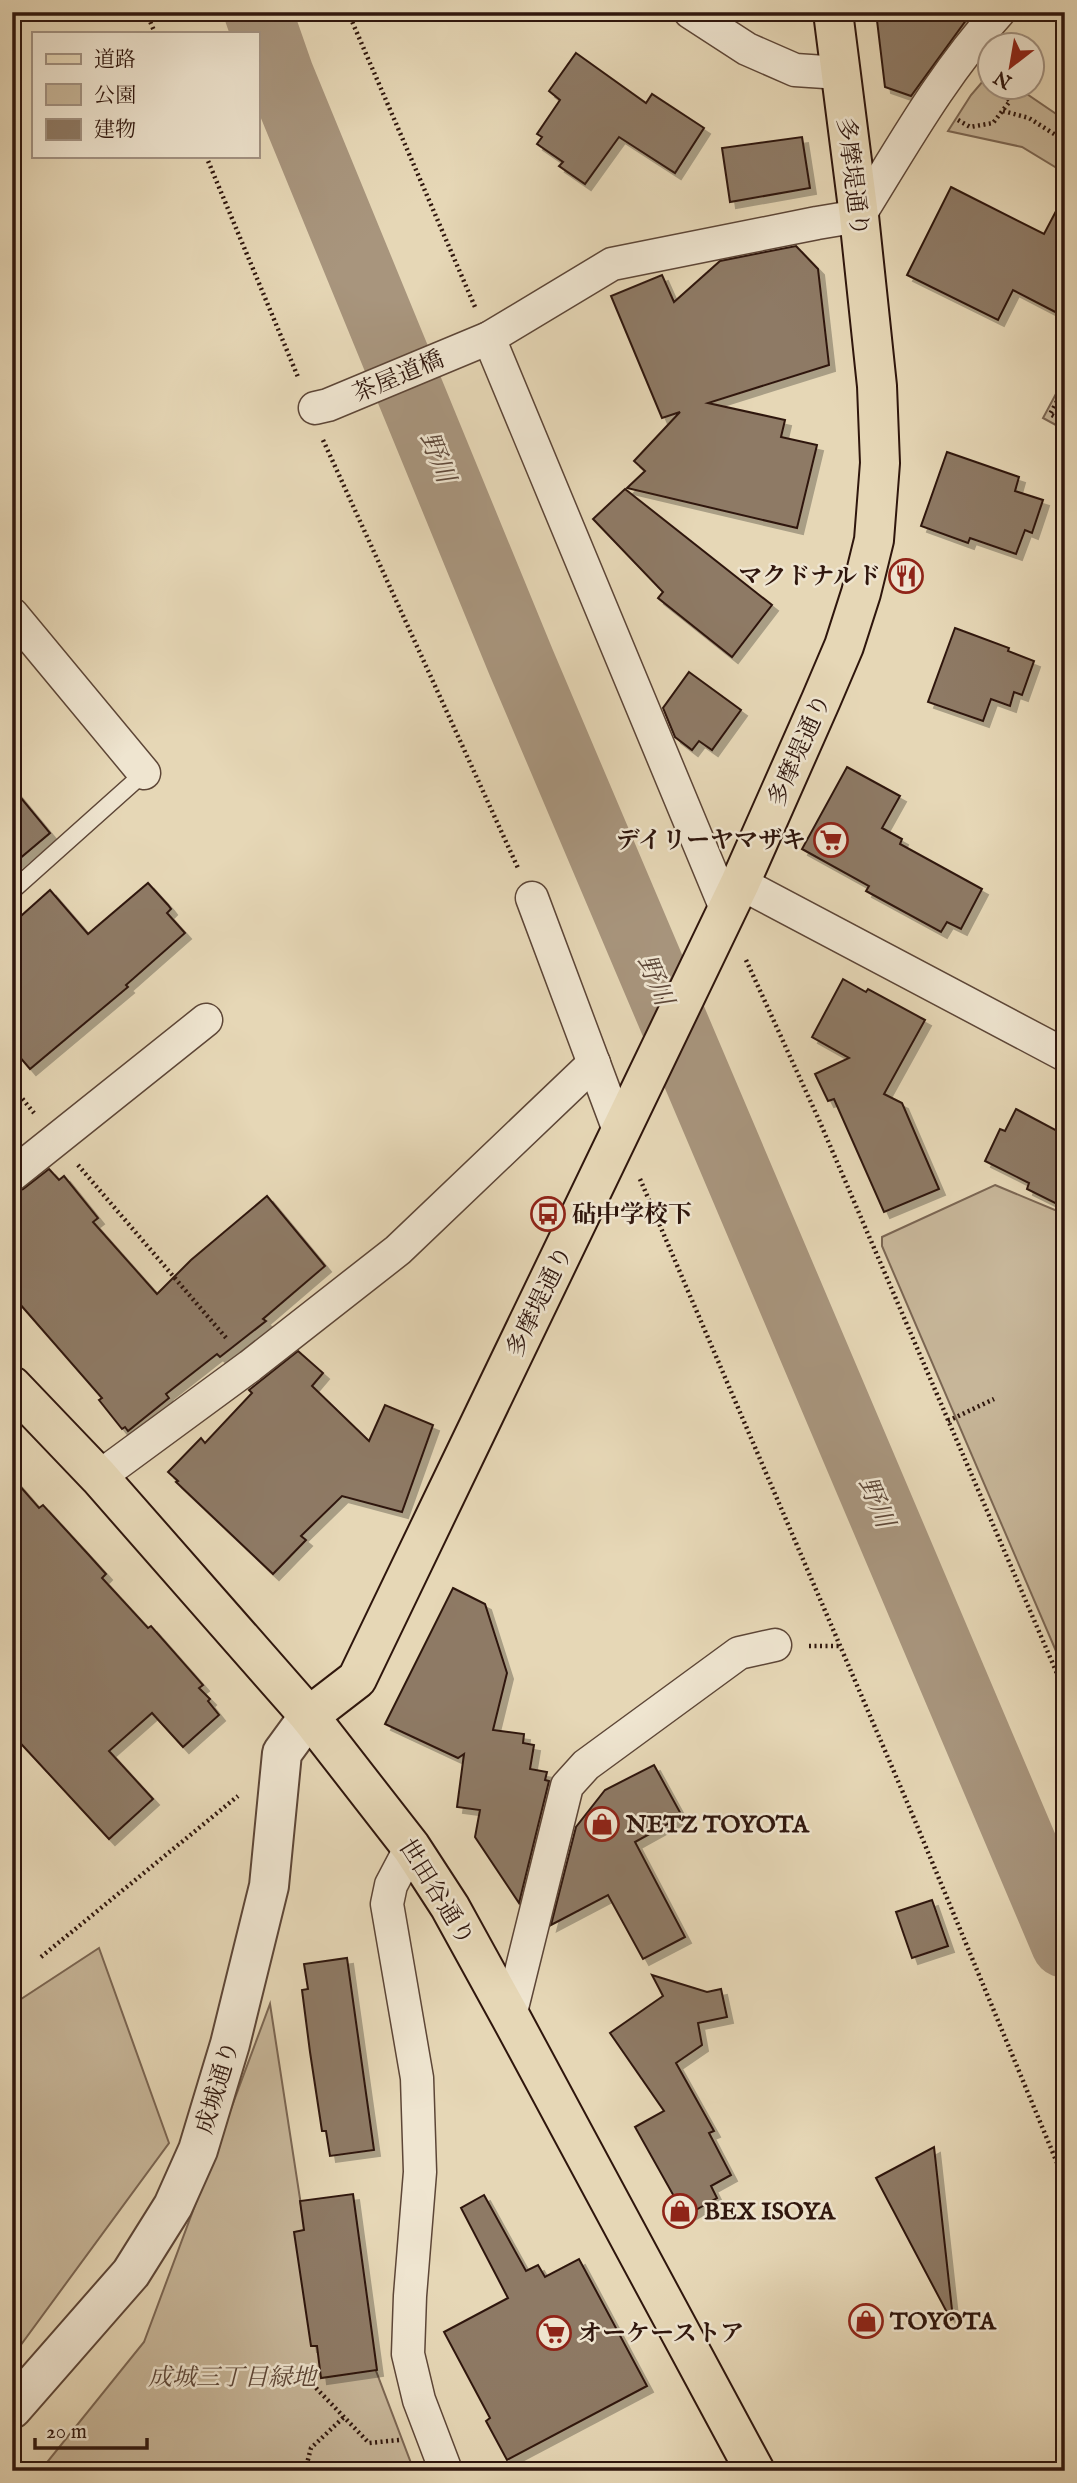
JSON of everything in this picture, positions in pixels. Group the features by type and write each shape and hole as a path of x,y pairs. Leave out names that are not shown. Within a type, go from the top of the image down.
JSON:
{"main road":[{"name":"多摩堤通り","path":"309,1716 357,1679 727,910 844,646 861,593 874,540 880,463 859,216 834,12"},
{"name":"世田谷通り","path":"12,1386 99,1477 309,1716 411,1847 450,1908 510,2016 755,2471"}],"street":[{"path":"690,12 747,48 795,70 840,72"},
{"path":"859,216 930,103 968,49 999,12"},
{"name":"茶屋道橋","path":"321,407 479,342 611,264 859,216"},
{"path":"479,342 727,910 1065,1055"},
{"path":"12,614 144,773"},
{"path":"532,898 594,1063 624,1125"},
{"path":"12,1175 206,1020"},
{"path":"99,1477 250,1366 398,1250 594,1063"},
{"path":"510,2016 567,1786 586,1765 739,1653 775,1645"},
{"name":"成城通り","path":"12,2409 131,2273 173,2206 198,2150 230,2044 269,1886 282,1753 309,1716"},
{"path":"411,1847 391,1885 387,1904 417,2078 420,2172 408,2354 419,2400 446,2471"}],"lane":[{"path":"12,891 144,773"}],"path":[{"path":"146,12 155,32"},
{"path":"348,12 479,342"},
{"path":"930,103 970,127 993,123 1009,102"},
{"path":"1003,111 1029,118 1065,141"},
{"path":"207,158 304,391 321,407 320,435 532,898"},
{"path":"1065,387 1050,414 1065,422"},
{"path":"727,910 751,971 819,1120 1065,1692"},
{"path":"12,1086 250,1366"},
{"path":"624,1125 711,1350 913,1816 1065,2182"},
{"path":"948,1421 994,1399"},
{"path":"41,1957 239,1794"},
{"path":"316,2389 369,2444 432,2437"},
{"path":"305,2471 311,2448 344,2417"}],"green space":[{"path":"976,89 976,102 1039,102 1065,120 1065,173 1022,147 948,131"},
{"path":"1065,377 1065,430 1043,418"},
{"path":"995,1185 1062,1213 1065,1209 1065,1672 882,1246 882,1237"},
{"path":"99,1948 169,2143 12,2357 12,2005"},
{"name":"成城三丁目緑地","path":"270,2004 325,2361 373,2363 414,2471 40,2471 144,2342"}],"building":[{"path":"876,12 972,12 911,96 885,87"},
{"path":"576,53 646,103 652,94 704,128 675,173 619,137 585,184 559,166 563,162 537,144 542,137 537,134 560,100 549,91"},
{"path":"802,137 810,188 730,202 722,148"},
{"path":"951,187 1044,234 1065,194 1065,317 1013,290 998,320 907,275"},
{"path":"796,246 818,269 829,365 708,403 785,420 781,437 817,445 797,528 627,488 645,471 634,461 680,412 662,418 611,296 662,275 674,302 720,261"},
{"path":"947,452 1019,477 1015,491 1043,500 1032,533 1025,530 1016,554 970,538 968,543 921,526"},
{"path":"625,489 772,605 732,657 658,598 663,592 593,519"},
{"path":"955,628 1009,648 1008,651 1034,661 1022,695 1014,692 1010,706 991,699 983,721 928,702"},
{"path":"689,672 741,710 712,750 699,741 692,750 675,737 663,708"},
{"path":"847,767 900,796 882,828 902,839 900,844 982,889 961,929 947,922 941,932 866,891 869,886 802,849"},
{"path":"12,787 50,833 12,865"},
{"path":"148,883 171,909 167,913 185,933 126,985 128,987 30,1069 12,1048 12,924 50,890 88,934"},
{"path":"843,979 866,992 868,989 925,1020 884,1094 902,1103 939,1189 884,1212 834,1099 828,1101 815,1074 849,1058 812,1037"},
{"path":"1016,1109 1065,1135 1065,1208 1027,1189 1029,1183 985,1161 1000,1129 1005,1131"},
{"path":"49,1169 59,1180 64,1176 98,1218 93,1222 157,1294 191,1260 267,1196 325,1266 263,1319 266,1321 220,1357 217,1354 166,1394 169,1398 128,1431 125,1427 122,1429 99,1400 102,1398 12,1295 12,1193 23,1189"},
{"path":"298,1351 323,1373 312,1386 369,1441 385,1405 433,1425 402,1512 342,1496 301,1536 306,1540 273,1574 168,1472 201,1438 205,1443 252,1393 249,1390"},
{"path":"12,1477 39,1508 43,1505 106,1574 102,1578 148,1628 151,1626 203,1685 199,1688 210,1699 208,1701 219,1715 183,1747 152,1713 109,1751 153,1799 109,1839 12,1734"},
{"path":"453,1588 485,1604 507,1673 493,1730 524,1734 523,1743 534,1745 530,1769 547,1772 545,1780 549,1781 519,1903 475,1837 480,1810 457,1807 464,1754 458,1758 385,1724"},
{"path":"654,1765 682,1816 635,1842 685,1937 643,1959 608,1895 551,1925 576,1827 605,1790"},
{"path":"932,1900 948,1946 912,1958 896,1912"},
{"path":"347,1958 374,2150 330,2156 326,2131 322,2131 310,2052 302,1990 308,1989 304,1964"},
{"path":"652,1975 707,1992 721,1989 727,2017 698,2023 702,2045 676,2063 714,2131 709,2133 731,2175 711,2186 717,2198 685,2216 635,2127 664,2111 610,2033 663,1996"},
{"path":"934,2147 953,2319 951,2320 876,2178"},
{"path":"353,2194 377,2370 321,2378 317,2346 311,2346 294,2232 304,2230 300,2201"},
{"path":"484,2195 526,2271 538,2265 545,2277 579,2259 647,2386 507,2460 486,2421 490,2418 444,2332 508,2298 461,2208"}],"waterway":[{"name":"野川","path":"258,12 280,75 521,662 1065,1944"}],"place":[{"name":"マクドナルド","path":"906,576"},
{"name":"デイリーヤマザキ","path":"831,840"},
{"name":"砧中学校下","path":"548,1214"},
{"name":"NETZ TOYOTA","path":"602,1824"},
{"name":"BEX ISOYA","path":"680,2211"},
{"name":"TOYOTA","path":"866,2321"},
{"name":"オーケーストア","path":"554,2333"}]}
